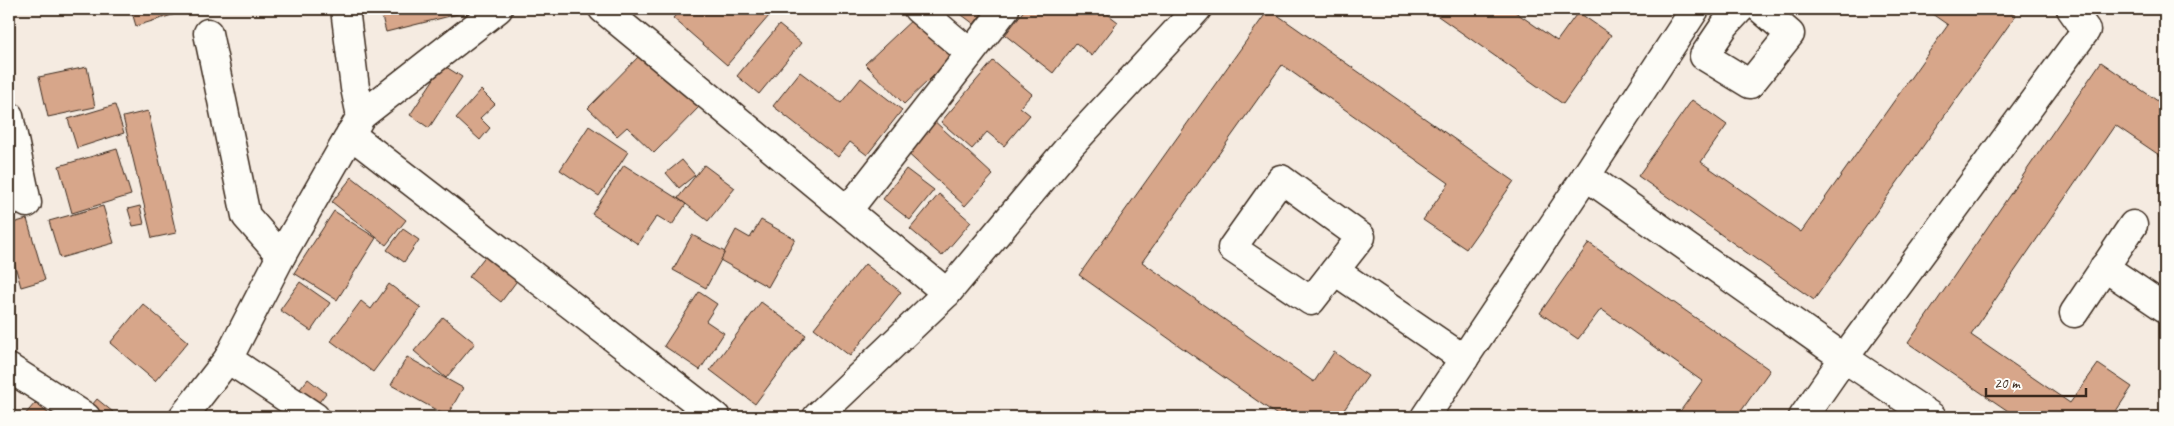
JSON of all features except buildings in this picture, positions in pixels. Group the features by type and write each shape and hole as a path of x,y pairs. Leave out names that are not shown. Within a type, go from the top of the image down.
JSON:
{"street":[{"path":"345,9 355,88 356,125 716,417"},
{"path":"183,417 228,360 281,256 356,125 498,9"},
{"path":"603,9 947,293"},
{"path":"918,9 970,53"},
{"path":"848,210 1005,9"},
{"path":"817,417 947,293 1070,146 1197,9"},
{"path":"1425,417 1695,9"},
{"path":"1724,14 1704,56 1750,84 1790,34 1760,9"},
{"path":"1803,417 1844,358 2086,30 2071,9"},
{"path":"208,33 246,216 281,256"},
{"path":"9,116 26,202"},
{"path":"1586,176 1844,358 1932,417"},
{"path":"1282,179 1361,237 1335,271 1311,301 1232,248 1282,179"},
{"path":"2074,312 2133,225"},
{"path":"2104,267 2165,308"},
{"path":"1335,271 1464,359"},
{"path":"228,360 315,417"},
{"path":"9,368 86,417"}]}
